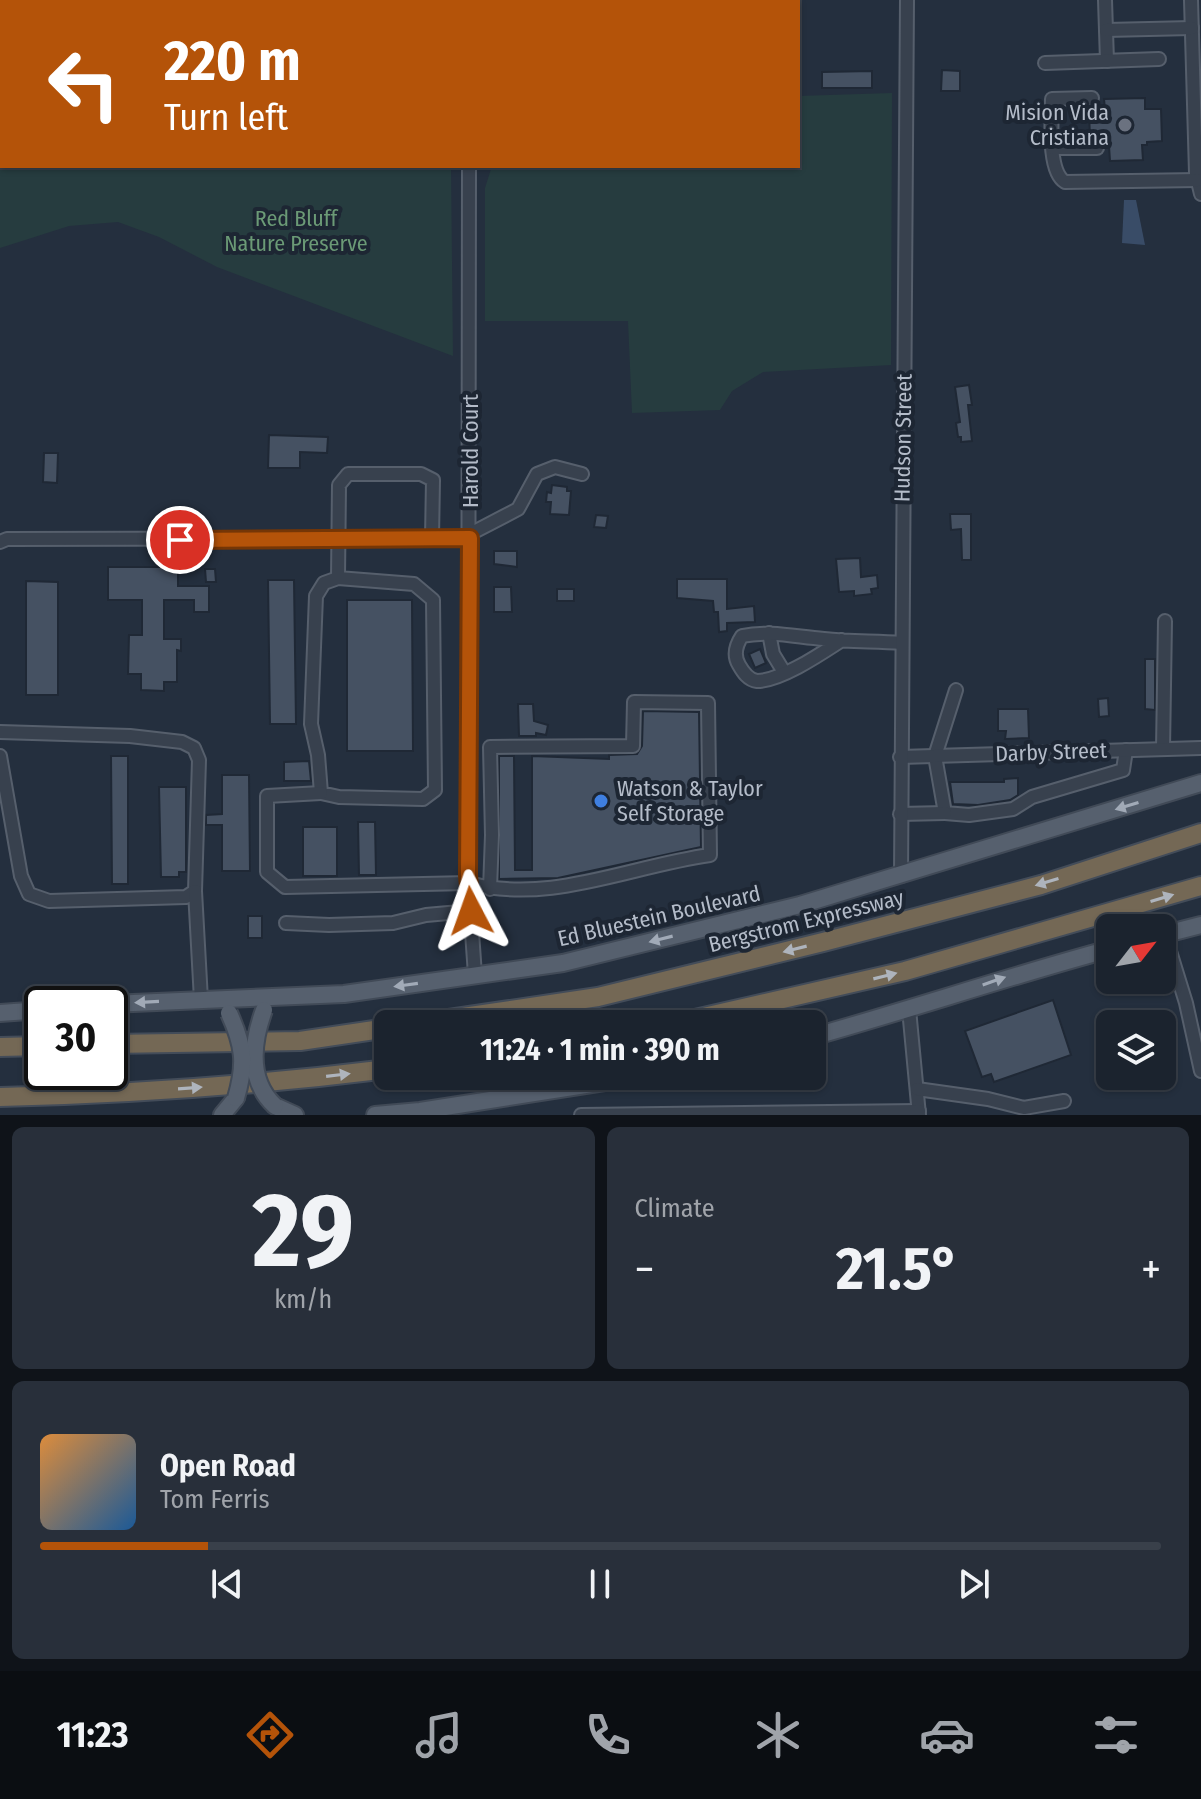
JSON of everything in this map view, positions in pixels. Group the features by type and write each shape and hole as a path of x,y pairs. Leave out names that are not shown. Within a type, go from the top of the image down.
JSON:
{"highway":[{"name":"Bergstrom Expressway","path":"504,1010 613,993 823,942 1041,885 1201,833"},
{"path":"735,1010 890,975 1201,886"},
{"path":"128,1044 300,1041 374,1030"},
{"path":"0,1047 24,1046"},
{"path":"0,1097 163,1090 374,1071"}],"main road":[{"name":"Ed Bluestein Boulevard","path":"128,1003 344,994 563,963 800,905 1201,783"},
{"path":"1176,932 1201,925"},
{"path":"826,1033 1096,953"},
{"path":"285,997 264,1010 255,1035 254,1056 257,1076 267,1098 275,1106 295,1115"},
{"path":"201,1000 219,1005 229,1013 243,1055 243,1072 236,1098 222,1115"},
{"path":"0,1013 24,1011"},
{"path":"375,1115 554,1090"}],"street":[{"name":"Hudson Street","path":"901,876 907,0"},
{"path":"1105,0 1107,61"},
{"path":"1191,0 1201,194"},
{"path":"1106,30 1192,28"},
{"path":"1045,63 1159,59"},
{"path":"1092,98 1052,99 1054,167 1058,178 1065,182 1198,180"},
{"path":"1053,148 1097,148"},
{"name":"Harold Court","path":"469,168 469,883 475,975"},
{"path":"0,542 7,539 470,536 518,509 537,474 555,467 582,474"},
{"path":"338,578 339,485 348,474 421,474 433,480 432,538"},
{"path":"321,793 318,755 311,724 316,596 324,583 338,578 414,584 433,600 435,790 423,799 339,797 321,793 267,796 267,872 285,887 469,883 490,889 543,889 710,855 708,703 634,702 633,746 490,747 490,889"},
{"path":"1163,749 1165,621"},
{"path":"842,640 784,672 756,681 747,677 736,661 736,645 742,636 769,633 901,643"},
{"path":"769,633 773,654 784,672"},
{"path":"945,813 935,756 956,690"},
{"path":"0,732 130,736 182,742 194,748 199,760 195,891 201,1000"},
{"name":"Darby Street","path":"900,757 1201,748"},
{"path":"900,814 969,815 1013,809 1032,797 1123,770 1126,750"},
{"path":"0,756 21,876 29,894 49,901 186,897 195,891"},
{"path":"286,923 393,923 426,915 471,911"},
{"path":"1176,973 1201,1071"},
{"path":"581,1115 919,1113 909,1009"},
{"path":"917,1089 988,1099 1024,1108 1064,1101"}],"green space":[{"path":"892,93 891,365 763,372 732,391 720,410 632,413 628,321 485,321 485,188 491,168 800,168 800,96"},
{"name":"Red Bluff Nature Preserve","path":"0,168 451,168 453,356 217,267 159,237 118,222 69,226 0,248"}],"water":[{"path":"1124,200 1136,200 1145,245 1122,243"}],"building":[{"path":"942,70 960,71 960,91 941,91"},
{"path":"872,71 872,88 822,88 822,72"},
{"name":"Mision Vida Cristiana","path":"1145,98 1145,109 1161,109 1162,141 1142,145 1143,160 1110,161 1109,146 1101,140 1090,139 1089,110 1105,109 1104,99"},
{"path":"969,385 972,441 961,442 956,423 960,422 955,387"},
{"path":"269,435 328,437 327,453 300,452 300,468 268,468"},
{"path":"44,453 58,453 57,483 43,482"},
{"path":"552,485 567,487 567,491 571,491 569,515 550,514 551,502 546,502"},
{"path":"950,514 971,514 971,560 962,560 961,529 951,530"},
{"path":"596,515 608,516 606,528 594,527"},
{"path":"494,551 517,551 517,567 494,564"},
{"path":"860,558 861,577 877,575 878,588 871,589 872,594 854,596 854,591 839,592 836,559"},
{"path":"108,567 178,567 178,586 209,586 209,612 194,612 194,600 164,600 164,639 181,639 181,651 177,650 177,682 164,682 164,691 141,690 141,674 128,674 129,635 142,635 142,600 108,600"},
{"path":"205,569 215,569 216,582 206,582"},
{"path":"677,579 727,579 727,609 754,606 755,622 727,623 727,631 719,632 718,612 714,612 713,601 677,598"},
{"path":"268,580 294,580 296,724 270,724"},
{"path":"26,581 58,582 58,695 26,695"},
{"path":"494,587 511,587 512,612 494,612"},
{"path":"557,589 574,589 574,601 557,601"},
{"path":"347,600 412,600 413,751 347,751"},
{"path":"760,649 766,663 755,668 749,654"},
{"path":"1145,659 1155,659 1155,710 1145,709"},
{"path":"1108,698 1109,716 1099,717 1098,699"},
{"path":"518,704 533,704 534,721 548,725 546,735 519,736"},
{"path":"998,709 1028,709 1029,738 1005,739 1006,731 998,731"},
{"name":"Watson & Taylor Self Storage","path":"643,711 699,712 701,847 558,878 499,879 499,756 514,756 515,870 532,870 532,756 609,759 609,755 637,754 642,746"},
{"path":"111,756 128,756 128,884 112,884"},
{"path":"309,761 311,781 284,781 284,762"},
{"path":"222,775 249,775 250,871 222,871 222,825 206,825 206,815 222,814"},
{"path":"1018,778 1018,795 1010,800 978,805 953,804 950,782 1004,782 1004,779"},
{"path":"159,787 186,787 186,872 179,872 179,877 161,877"},
{"path":"358,822 375,822 376,875 359,875"},
{"path":"303,827 337,827 337,876 303,876"},
{"path":"248,916 262,916 262,938 248,938"},
{"path":"1053,1000 1071,1055 994,1082 991,1074 982,1077 965,1031"}],"place":[{"name":"Mision Vida Cristiana","path":"1125,125"},
{"name":"Watson & Taylor Self Storage","path":"601,801"}],"route":[{"path":"180,540 470,538 468,875 471,911"}]}
